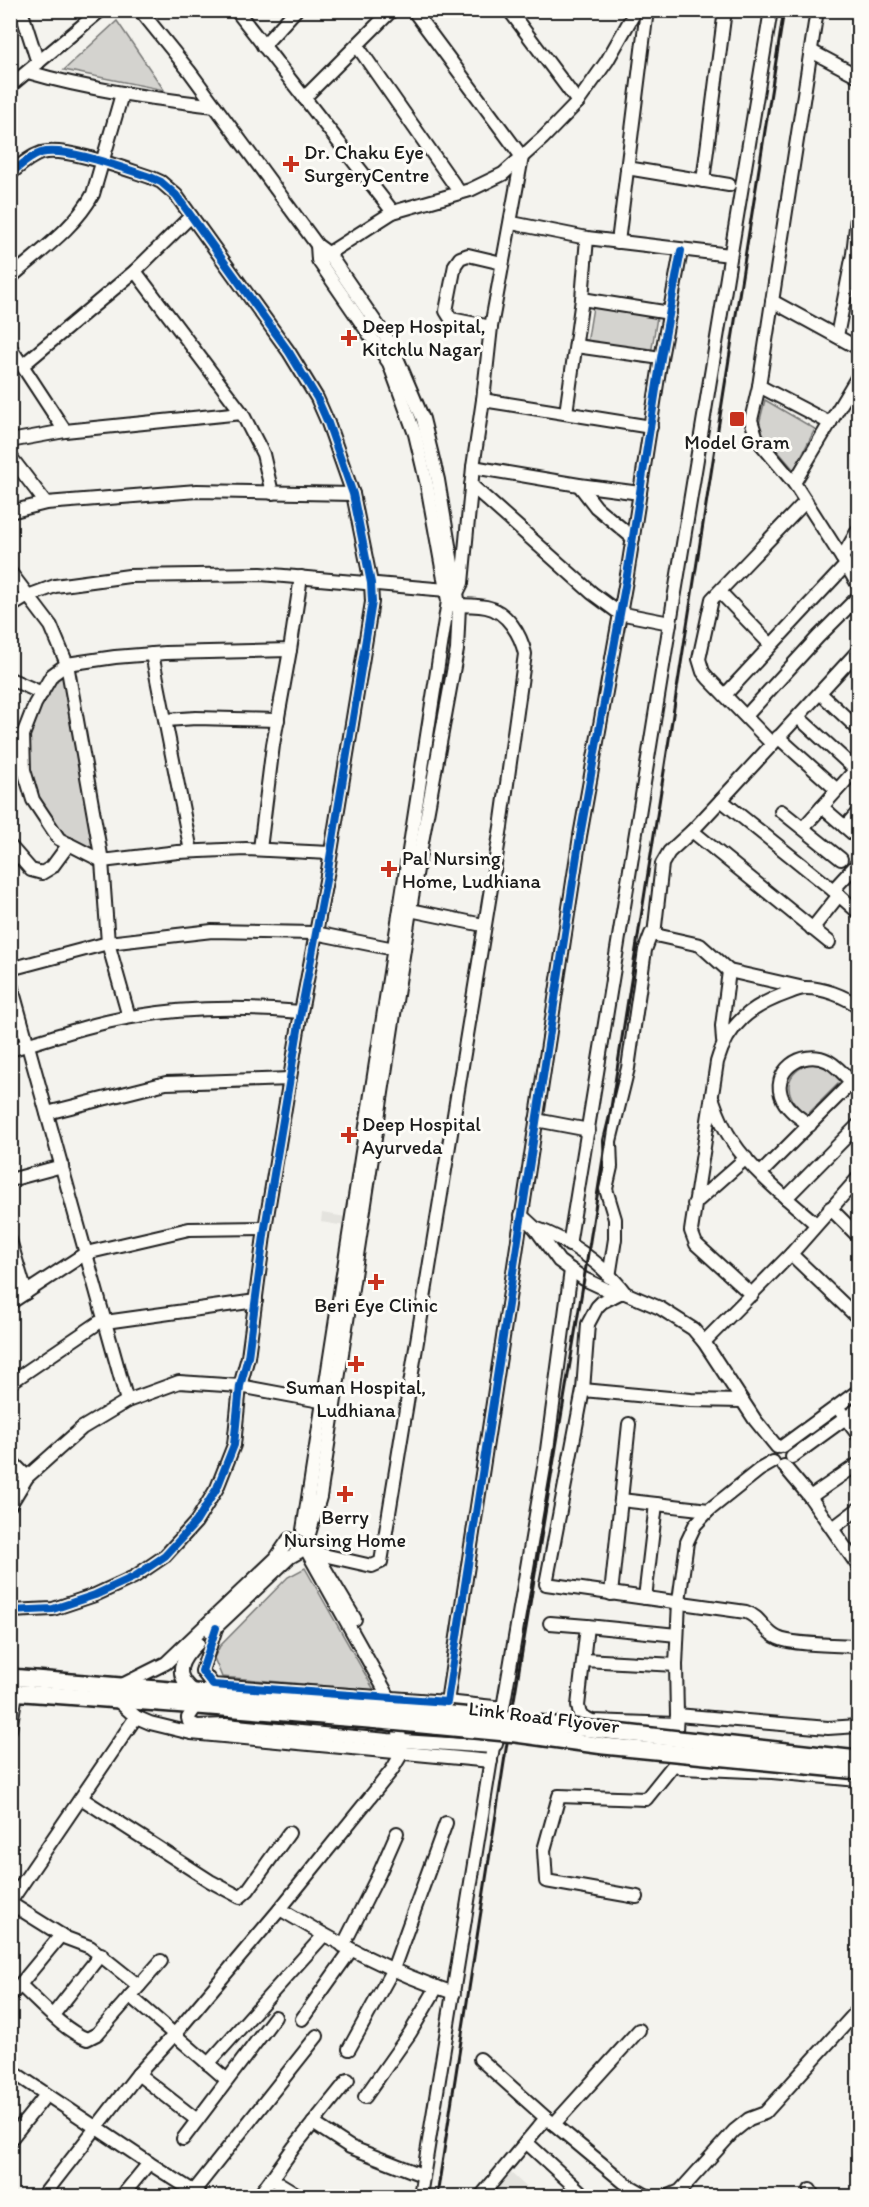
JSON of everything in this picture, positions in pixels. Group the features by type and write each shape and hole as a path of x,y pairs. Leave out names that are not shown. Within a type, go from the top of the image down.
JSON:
{"main road":[{"path":"10,1677 118,1693"},
{"name":"Link Road Flyover","path":"118,1693 139,1687 196,1699 508,1733 604,1746 858,1771"},
{"path":"13,1693 118,1693"},
{"name":"Link Road Flyover","path":"118,1693 144,1703 196,1699 492,1718 858,1759"}],"street":[{"path":"21,10 38,63"},
{"path":"10,86 101,10"},
{"path":"140,10 215,106 317,245 388,363 417,444 452,591 458,650 410,910 398,950"},
{"path":"236,10 393,212"},
{"path":"263,46 296,10"},
{"path":"304,99 358,47 392,10"},
{"path":"10,607 28,596 55,586 129,576 261,574 452,591 462,583 473,467 491,327 502,262 512,223 522,157 413,10"},
{"path":"509,10 578,102"},
{"path":"323,257 393,212 470,190 503,174 578,102 625,34 636,10"},
{"path":"618,242 647,10"},
{"path":"703,181 725,10"},
{"path":"569,1245 771,10"},
{"path":"817,10 759,386 751,420 761,446 794,483 858,585"},
{"path":"358,47 460,193"},
{"path":"810,51 858,76"},
{"path":"28,72 61,82 122,94 215,106"},
{"path":"10,278 82,210 93,195 122,94"},
{"path":"10,174 25,161 42,152 70,153 161,182 176,195 305,377 328,423 353,494 371,583 372,602 265,1228 248,1357 240,1386 234,1445 216,1488 196,1522 165,1556 134,1577 95,1595 53,1609 10,1611"},
{"path":"627,168 729,185"},
{"path":"837,336 856,255 858,210"},
{"path":"23,365 135,271 191,216"},
{"path":"512,223 587,238 681,251 730,255"},
{"path":"566,413 582,299 587,238"},
{"path":"447,1702 580,836 681,251"},
{"path":"491,327 451,319 446,311 455,265 459,258 468,255 502,262"},
{"path":"135,271 242,413 263,454 272,493"},
{"path":"582,299 670,314"},
{"path":"772,301 858,348"},
{"path":"576,346 661,358"},
{"path":"10,347 66,431"},
{"path":"794,483 858,376"},
{"path":"759,386 830,423"},
{"path":"483,400 651,427"},
{"path":"10,441 66,431 242,413"},
{"path":"10,456 46,503"},
{"path":"473,467 640,493"},
{"path":"471,485 592,593 619,613 670,623"},
{"path":"579,485 596,507 633,538"},
{"path":"10,512 46,503 197,491 353,494"},
{"path":"806,501 712,599 699,659 708,678 746,716 837,790"},
{"path":"725,695 844,561 858,530"},
{"path":"10,572 51,626 67,664 102,861 108,943 129,1017"},
{"path":"260,849 301,577"},
{"path":"720,592 771,645"},
{"path":"746,716 858,597"},
{"path":"453,605 489,607 501,615 518,634 525,654 501,827 483,925 381,1563 372,1566 308,1545 290,1545 289,1539 276,1558 166,1662 118,1693 136,1717 150,1723 191,1733 401,1747 493,1747"},
{"path":"44,2196 138,2074 174,2035 280,1909 392,1770 401,1747 395,1703 308,1545 453,605"},
{"path":"290,650 152,654 67,664 52,675 35,704 23,735 24,770 33,800 59,838 102,861 191,851 260,849 330,852"},
{"path":"654,935 662,864 669,852 692,831 858,651"},
{"path":"152,654 191,851"},
{"path":"10,679 42,693"},
{"path":"820,693 858,729"},
{"path":"798,717 857,768 802,828"},
{"path":"166,720 196,718 278,720"},
{"path":"721,800 858,912"},
{"path":"822,807 858,838"},
{"path":"781,811 841,859"},
{"path":"845,827 858,812"},
{"path":"692,831 829,942"},
{"path":"10,846 31,870 42,873 52,867 69,844"},
{"path":"812,929 858,863"},
{"path":"410,910 483,925"},
{"path":"10,969 108,943 212,931 315,933 398,950"},
{"path":"609,1277 615,1239 615,1219 606,1189 611,1167 610,1141 628,1068 645,950 651,934 700,945 729,971 804,988 858,997"},
{"path":"729,971 722,1026 723,1042 717,1062 691,1230 696,1244 752,1295"},
{"path":"10,981 127,1401"},
{"path":"723,1042 749,1013 776,997 804,988"},
{"path":"829,992 858,1006"},
{"path":"10,1050 129,1017 177,1011 253,1008 301,1012"},
{"path":"761,1173 810,1125 855,1079 828,1061 817,1058 798,1059 788,1066 780,1088 783,1100 793,1112 810,1125"},
{"path":"47,1113 166,1083 290,1079"},
{"path":"712,1099 734,1144 786,1198 816,1224"},
{"path":"536,1120 589,1130"},
{"path":"786,1198 858,1125"},
{"path":"694,1204 746,1158"},
{"path":"10,1180 62,1166"},
{"path":"704,1342 791,1254 858,1178"},
{"path":"830,1208 858,1236"},
{"path":"521,1215 535,1228 552,1253 584,1278 676,1317 693,1329 742,1401 780,1447 789,1448 783,1462"},
{"path":"10,1303 86,1253 189,1229 265,1228"},
{"path":"535,1228 569,1245 609,1277 622,1294"},
{"path":"10,1240 26,1293"},
{"path":"791,1254 858,1318"},
{"path":"420,2196 493,1747 496,1744 503,1708 547,1450 572,1270"},
{"path":"622,1294 602,1302 588,1324 583,1390 546,1584 751,1614 757,1616 772,1635 780,1639 858,1646"},
{"path":"10,1383 98,1323 256,1301"},
{"path":"10,1505 27,1477 82,1428 127,1401 179,1382 240,1386 329,1403"},
{"path":"583,1390 690,1400 742,1401"},
{"path":"858,1391 838,1408 772,1452 783,1462 810,1497 858,1566"},
{"path":"838,1408 858,1435"},
{"path":"637,1897 546,1881 544,1850 559,1797 646,1799 675,1763 679,1602 687,1542 695,1526 709,1510 759,1470 783,1462 858,1409"},
{"path":"611,1594 629,1424"},
{"path":"10,1460 27,1477"},
{"path":"810,1497 858,1464"},
{"path":"621,1500 709,1510"},
{"path":"645,1598 656,1504"},
{"path":"833,1528 858,1509"},
{"path":"308,1545 290,1557 216,1629 191,1649 182,1661 180,1673 196,1699 189,1715 189,1722 197,1726 211,1725 401,1747 491,1761"},
{"path":"550,1623 677,1635"},
{"path":"587,1626 578,1711 584,1718 592,1721 677,1720 828,1728 858,1725"},
{"path":"216,1629 202,1671 213,1685 395,1703 447,1702 503,1708"},
{"path":"584,1660 676,1665"},
{"path":"10,1730 13,1693"},
{"path":"136,1717 10,1903 61,1935 101,1954 174,2035 227,2080"},
{"path":"675,1763 682,1768 858,1780"},
{"path":"81,1798 210,1881 240,1897 248,1890 289,1833"},
{"path":"349,2049 393,1969 446,1823"},
{"path":"302,2019 347,1948 397,1833"},
{"path":"280,1909 347,1948 437,1988 454,1993"},
{"path":"61,1935 17,1989 81,2037 87,2039 93,2037 161,1960"},
{"path":"208,2064 324,1935"},
{"path":"53,2015 101,1954"},
{"path":"365,2097 410,2033 437,1988"},
{"path":"669,2196 680,2191 734,2131 749,2119 765,2113 858,2010"},
{"path":"183,2139 275,2017"},
{"path":"481,2196 526,2142 550,2121 639,2030"},
{"path":"10,2070 195,2195 317,2036"},
{"path":"480,2059 626,2184 647,2196"},
{"path":"138,2074 197,2120"},
{"path":"259,2196 348,2080"},
{"path":"10,2140 46,2096"},
{"path":"313,2123 350,2148 422,2175"},
{"path":"526,2142 585,2196"},
{"path":"122,2196 148,2163"},
{"path":"272,2179 300,2196"}],"shaded area":[{"path":"117,21 164,90 64,70"},
{"path":"593,307 657,317 651,354 587,344"},
{"path":"765,400 815,429 794,470 758,428"},
{"path":"67,668 99,856 61,837 48,820 26,769 25,736 54,676"},
{"path":"808,1064 827,1068 843,1079 806,1116 794,1102 789,1088 793,1075"},
{"path":"322,1213 346,1217 345,1226 321,1222"},
{"path":"305,1568 374,1690 222,1677 214,1658 220,1646 288,1577"},
{"path":"511,2173 536,2196 487,2196"}],"railway":[{"path":"437,2196 509,1730 584,1279 784,10"}],"cycle path":[{"path":"10,174 41,153 65,153 95,159 150,177 161,182 176,195 289,352 317,398 353,494 371,583 372,602 265,1228 248,1357 240,1386 234,1445 217,1488 196,1522 165,1556 134,1577 95,1595 53,1609 10,1611"},
{"path":"216,1628 202,1671 213,1685 447,1702 580,836 627,575 661,358 681,251"}],"place":[{"name":"Dr. Chaku Eye SurgeryCentre","path":"291,164"},
{"name":"Deep Hospital, Kitchlu Nagar","path":"349,338"},
{"name":"Model Gram","path":"737,419"},
{"name":"Pal Nursing Home, Ludhiana","path":"389,869"},
{"name":"Deep Hospital Ayurveda","path":"349,1135"},
{"name":"Beri Eye Clinic","path":"376,1282"},
{"name":"Suman Hospital, Ludhiana","path":"356,1364"},
{"name":"Berry Nursing Home","path":"345,1494"}]}
